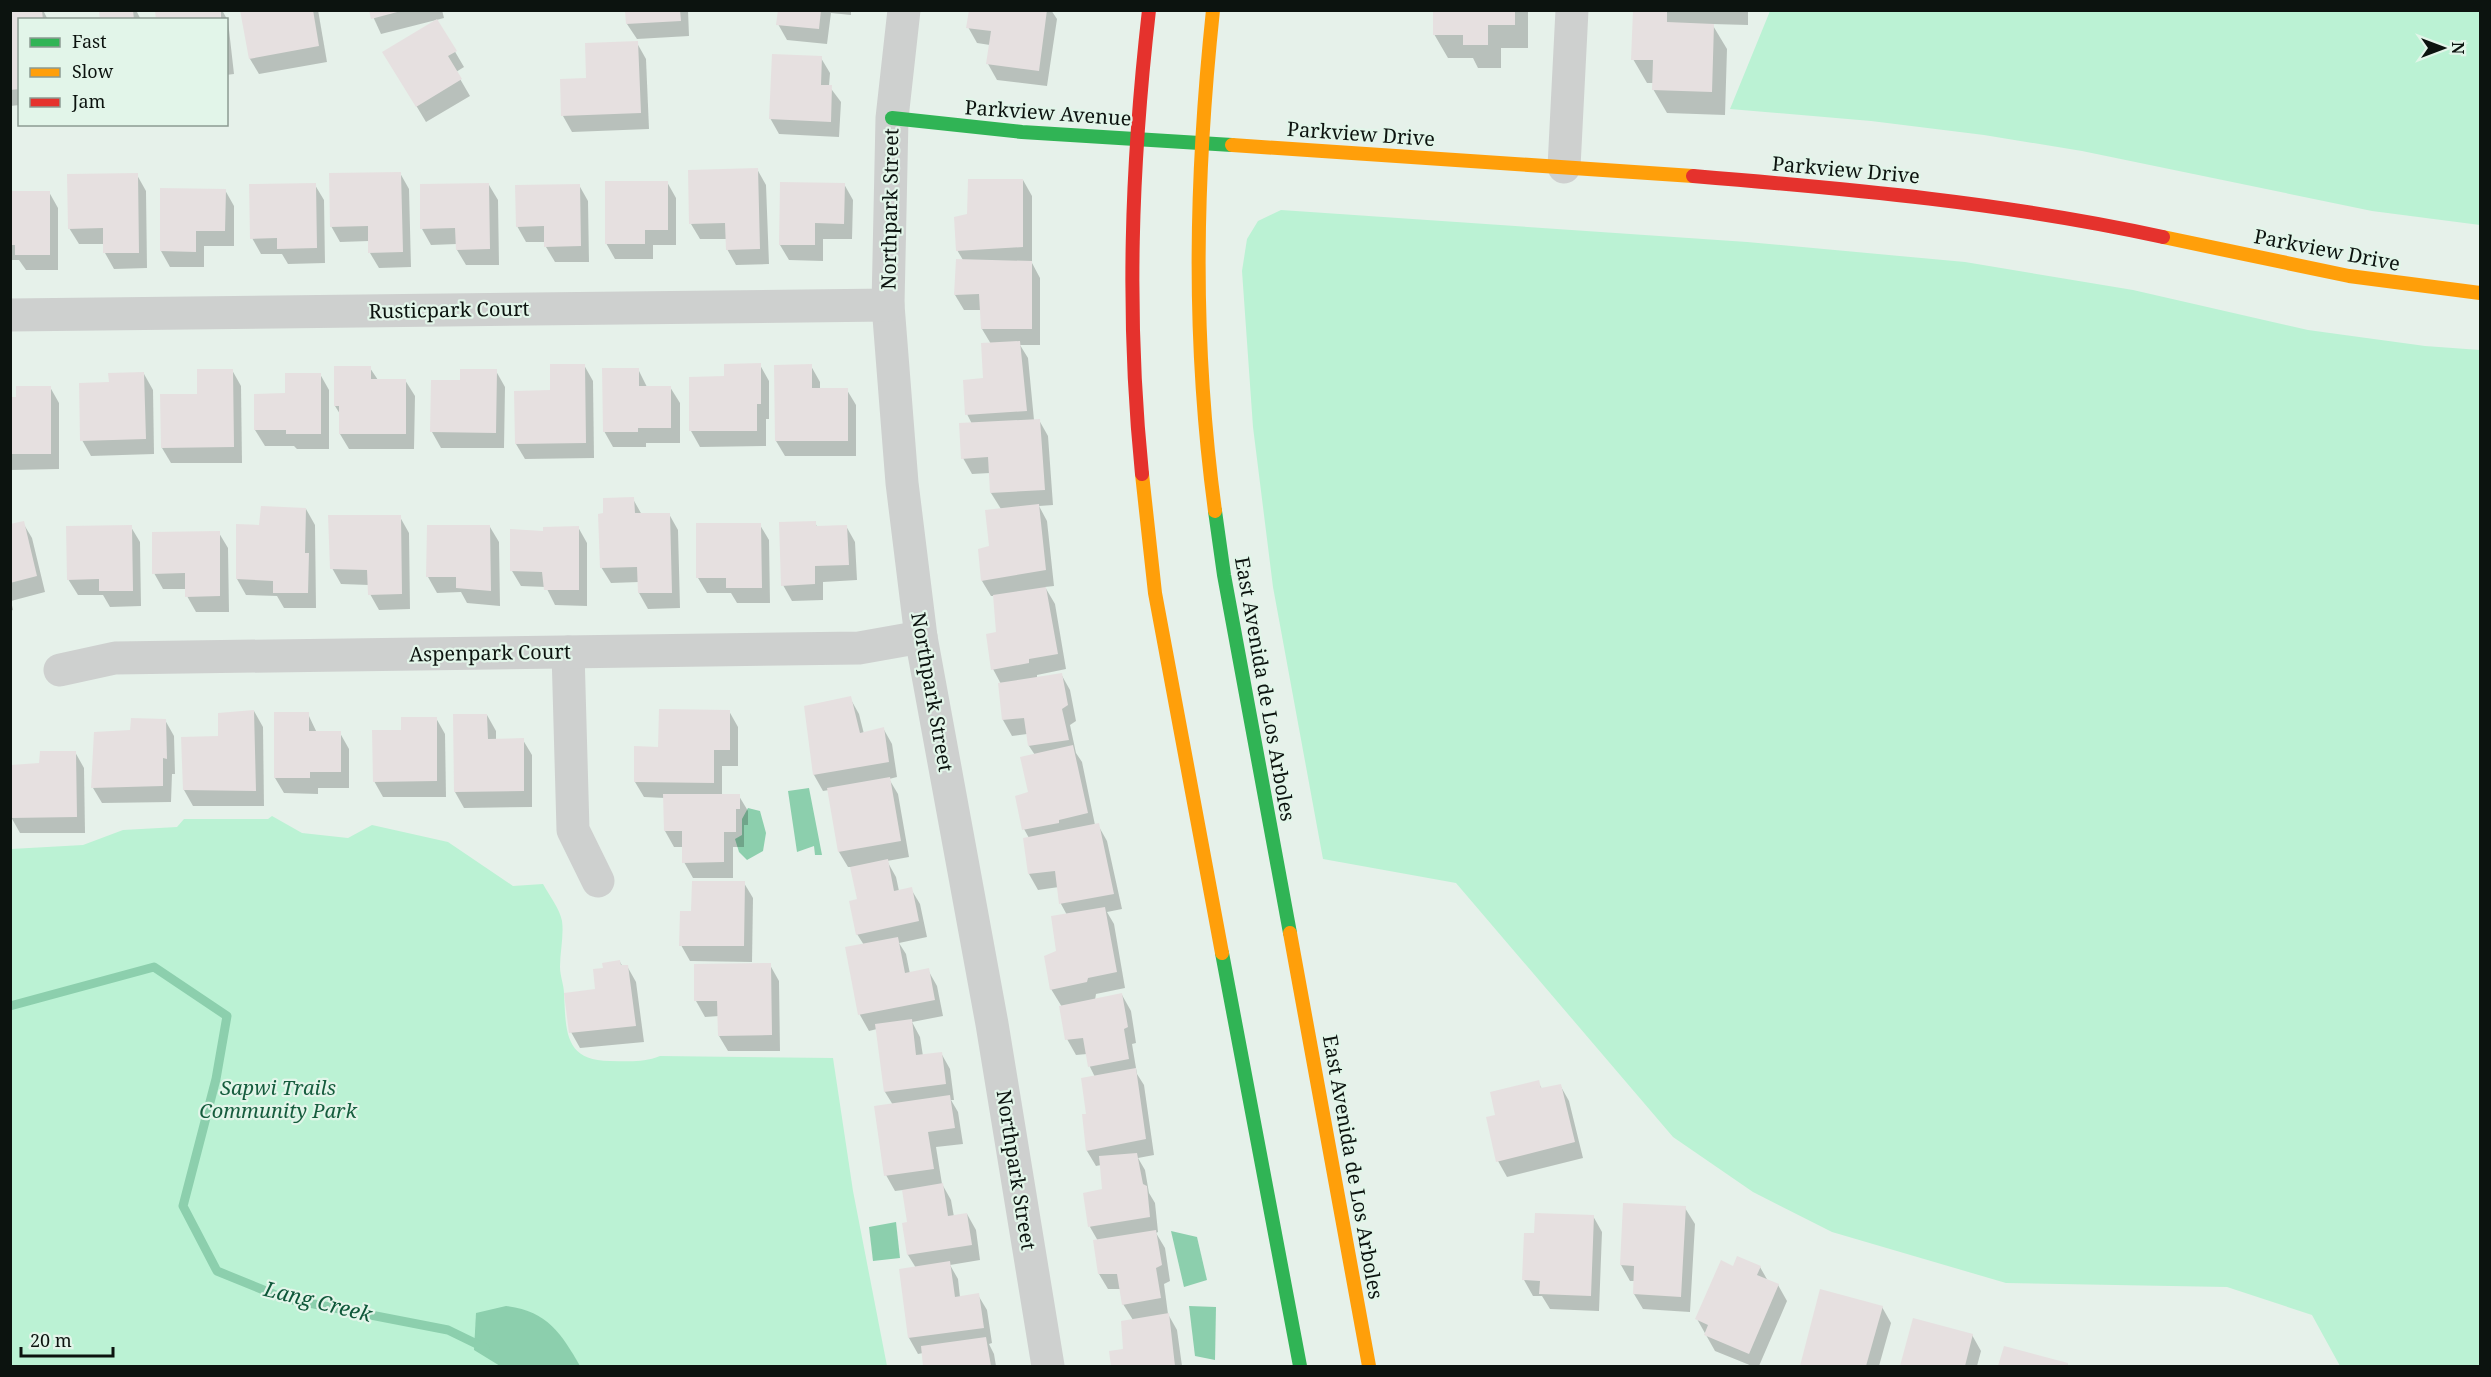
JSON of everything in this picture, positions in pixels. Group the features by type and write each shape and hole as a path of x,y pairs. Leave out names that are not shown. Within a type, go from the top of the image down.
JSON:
{"main road":[{"path":"1149,10 1136,140 1131,249 1136,409 1155,593 1300,1366"},
{"name":"East Avenida de Los Arboles","path":"1213,10 1204,85 1197,220 1201,383 1211,484 1224,575 1369,1366"},
{"name":"Parkview Avenue","path":"892,118 994,130 1201,142"},
{"name":"Parkview Drive","path":"1201,142 1816,186 1965,201 2151,233 2361,279 2435,289 2481,292"}],"street":[{"name":"Northpark Street","path":"904,10 892,118 888,305 902,483 921,637 992,1024 1048,1366"},
{"path":"1564,167 1572,10"},
{"name":"Rusticpark Court","path":"10,315 888,305"},
{"name":"Aspenpark Court","path":"60,670 115,658 859,648 921,637"},
{"path":"568,652 573,830 598,881"}],"green space":[{"path":"1770,11 2480,11 2480,225 2372,211 2082,151 1984,135 1871,121 1730,109"},
{"path":"1281,210 1747,242 1965,262 2133,290 2308,330 2425,346 2480,350 2480,1366 2340,1366 2312,1315 2227,1287 2006,1283 1832,1232 1753,1192 1673,1137 1456,883 1323,859 1273,587 1253,427 1242,271 1247,239 1258,221"},
{"name":"Sapwi Trails Community Park","path":"272,816 302,833 348,838 372,825 448,842 513,886 543,884 557,907 562,921 560,967 567,1031 570,1041 584,1056 595,1060 610,1061 648,1060 660,1056 833,1058 853,1191 887,1366 11,1366 11,849 83,845 123,830 177,827 184,819 268,819"}],"shaded area":[{"path":"809,788 822,855 815,855 814,846 797,852 788,791"},
{"path":"748,808 760,811 766,833 763,851 747,860 739,852 735,839 742,835 742,819"},
{"path":"896,1222 900,1258 873,1261 869,1227"},
{"path":"1171,1231 1197,1237 1207,1280 1184,1287"},
{"path":"506,1306 542,1318 559,1334 580,1366 500,1366 474,1350 476,1313"},
{"path":"1189,1306 1216,1307 1215,1360 1195,1356"}],"building":[{"path":"10,10 42,10 43,18 18,18 18,89 10,90"},
{"path":"99,10 133,10 134,18 100,18"},
{"path":"155,10 221,10 221,18 156,18"},
{"path":"240,10 313,10 319,46 249,59"},
{"path":"369,10 401,10 401,11 371,19"},
{"path":"625,10 680,10 681,21 626,24"},
{"path":"778,10 821,10 819,29 776,25"},
{"path":"969,10 1047,10 1039,71 986,64 991,31 966,28"},
{"path":"1433,10 1515,10 1515,25 1488,25 1488,45 1463,45 1463,35 1433,35"},
{"path":"1633,10 1667,10 1667,22 1714,24 1712,92 1652,90 1653,60 1631,60"},
{"path":"437,19 457,51 448,56 462,79 416,107 382,52"},
{"path":"638,41 641,113 561,116 560,79 586,78 585,43"},
{"path":"772,54 822,56 821,85 832,85 831,122 769,119"},
{"path":"758,168 760,249 726,250 725,223 689,224 688,170"},
{"path":"401,172 403,252 368,253 368,226 330,227 329,173"},
{"path":"138,173 139,253 103,253 103,228 68,229 67,174"},
{"path":"968,179 1023,179 1023,247 956,251 954,217 967,214"},
{"path":"605,181 668,181 668,230 645,230 645,244 605,244"},
{"path":"780,182 845,183 844,224 815,223 815,245 779,245"},
{"path":"316,183 317,248 277,249 277,238 250,239 249,184"},
{"path":"489,183 490,249 456,250 455,228 420,229 420,184"},
{"path":"580,184 581,246 544,247 544,226 516,227 515,185"},
{"path":"160,188 226,189 225,231 196,231 196,252 160,251"},
{"path":"10,191 50,191 50,255 15,255 15,245 10,245"},
{"path":"956,259 1032,261 1032,329 981,329 979,294 954,295"},
{"path":"1020,341 1027,411 965,415 963,380 983,378 981,343"},
{"path":"761,363 761,404 757,404 757,431 689,431 689,377 724,376 724,364"},
{"path":"550,364 585,364 586,443 515,444 514,391 550,390"},
{"path":"812,364 812,388 848,388 848,441 775,441 774,365"},
{"path":"334,366 371,366 371,379 406,379 406,434 339,434 339,406 334,406"},
{"path":"602,368 639,368 639,386 671,386 671,428 638,428 638,432 603,432"},
{"path":"197,369 233,369 234,447 161,448 160,394 197,394"},
{"path":"460,369 497,369 496,433 430,432 431,380 460,380"},
{"path":"144,372 146,439 80,441 79,383 109,382 108,373"},
{"path":"285,373 321,373 321,434 286,434 286,430 254,430 254,394 285,393"},
{"path":"16,386 51,386 51,454 10,454 10,397 16,397"},
{"path":"1040,419 1045,490 990,493 988,457 961,459 959,423"},
{"path":"634,497 635,513 670,513 672,593 638,593 637,567 600,568 598,514 603,513 603,498"},
{"path":"1039,504 1046,570 981,581 978,549 989,546 985,510"},
{"path":"261,506 306,508 305,553 309,553 308,593 273,593 273,581 236,579 236,524 259,525"},
{"path":"328,515 401,515 402,594 368,595 367,570 330,569"},
{"path":"24,521 37,576 10,583 10,524"},
{"path":"816,521 816,526 847,525 849,565 815,566 815,584 781,586 779,522"},
{"path":"696,523 761,523 762,588 726,588 726,578 696,578"},
{"path":"132,525 133,591 99,591 99,579 67,580 66,526"},
{"path":"427,525 490,525 491,591 456,588 456,577 426,577"},
{"path":"579,526 579,590 544,590 542,572 510,571 510,529 543,531 543,527"},
{"path":"220,531 220,596 185,597 185,573 152,574 152,532"},
{"path":"1046,587 1058,654 1029,659 1029,663 991,670 986,634 996,632 993,595"},
{"path":"1062,673 1068,705 1062,709 1069,740 1028,746 1024,718 1002,720 998,683"},
{"path":"851,696 860,733 884,727 889,762 813,775 804,706"},
{"path":"659,709 730,710 730,750 714,750 714,783 634,782 634,746 658,747"},
{"path":"254,710 256,791 183,790 181,737 218,736 218,713"},
{"path":"274,712 309,712 309,731 341,731 341,772 310,772 310,778 274,778"},
{"path":"453,714 487,714 488,739 524,738 524,791 454,792"},
{"path":"401,717 437,717 437,781 373,782 372,730 401,730"},
{"path":"131,718 166,719 167,759 163,758 163,786 91,788 94,732 130,730"},
{"path":"1073,745 1088,813 1059,820 1059,823 1022,830 1015,796 1028,792 1020,757"},
{"path":"40,751 76,751 77,817 10,818 11,765 39,763"},
{"path":"890,777 901,841 838,852 827,788"},
{"path":"663,794 740,794 740,809 736,809 736,832 724,832 724,862 682,863 682,831 664,831"},
{"path":"1099,823 1114,894 1059,904 1055,871 1028,874 1023,838"},
{"path":"888,859 894,891 912,887 919,921 856,935 849,901 857,899 850,867"},
{"path":"692,881 745,881 744,946 679,946 680,911 691,911"},
{"path":"1105,907 1117,972 1088,978 1087,982 1050,990 1044,956 1056,951 1051,916"},
{"path":"898,937 905,973 929,968 935,1000 858,1015 845,947"},
{"path":"620,960 621,965 628,965 636,1026 569,1033 564,993 595,989 593,969 603,968 602,963"},
{"path":"771,963 772,1035 718,1036 717,1001 694,1001 694,964"},
{"path":"1122,993 1128,1027 1124,1029 1129,1059 1088,1067 1083,1038 1065,1040 1059,1006"},
{"path":"912,1019 916,1055 942,1052 946,1084 884,1092 875,1024"},
{"path":"1136,1068 1146,1139 1086,1151 1082,1114 1086,1114 1081,1078"},
{"path":"1539,1080 1541,1088 1561,1084 1575,1142 1496,1162 1486,1117 1495,1115 1490,1092"},
{"path":"950,1095 955,1128 928,1132 934,1169 884,1176 874,1106"},
{"path":"1137,1153 1143,1184 1147,1186 1150,1217 1088,1227 1083,1193 1102,1189 1099,1156"},
{"path":"943,1183 948,1216 967,1213 972,1245 907,1255 902,1223 907,1222 902,1190"},
{"path":"1623,1203 1686,1206 1681,1297 1633,1294 1634,1266 1620,1265"},
{"path":"1535,1213 1594,1215 1591,1296 1539,1294 1540,1281 1522,1280 1524,1233 1534,1233"},
{"path":"1156,1230 1162,1265 1156,1268 1161,1298 1122,1305 1117,1274 1098,1274 1093,1240"},
{"path":"1737,1256 1761,1266 1757,1275 1779,1284 1749,1354 1704,1335 1708,1325 1695,1319 1721,1260 1733,1266"},
{"path":"950,1261 955,1297 979,1293 984,1328 908,1338 899,1269"},
{"path":"1820,1289 1883,1306 1866,1366 1800,1366"},
{"path":"1169,1313 1175,1366 1111,1366 1109,1351 1123,1349 1121,1321"},
{"path":"1913,1318 1973,1334 1965,1366 1900,1366"},
{"path":"986,1337 991,1366 923,1366 921,1346"},
{"path":"2004,1346 2068,1363 2067,1366 1998,1366"}],"waterway":[{"name":"Lang Creek","path":"10,1006 154,967 227,1016 216,1079 183,1206 217,1271 283,1298 448,1330 485,1348"}],"traffic: fast":[{"path":"892,118 1022,132 1232,145"},
{"path":"1215,511 1224,575 1290,933"},
{"path":"1222,953 1300,1366"}],"traffic: slow":[{"path":"1213,10 1202,136 1199,260 1202,385 1215,511"},
{"path":"1232,145 1693,176"},
{"path":"2163,237 2349,276 2480,293"},
{"path":"1142,474 1155,593 1222,953"},
{"path":"1290,933 1369,1366"}],"traffic: jam":[{"path":"1142,474 1132,299 1138,127 1149,10"},
{"path":"1693,176 1811,186 1988,206 2163,237"}]}
